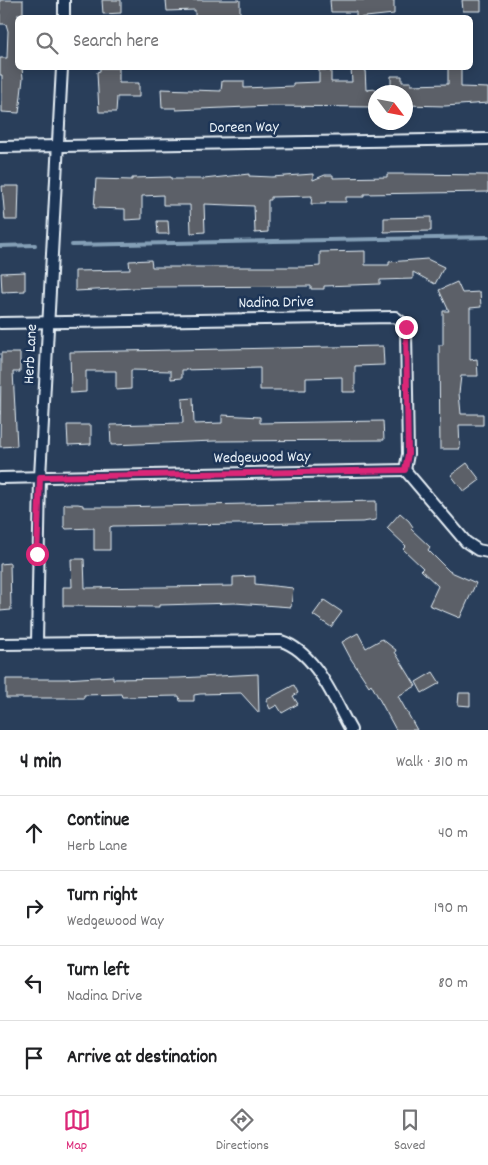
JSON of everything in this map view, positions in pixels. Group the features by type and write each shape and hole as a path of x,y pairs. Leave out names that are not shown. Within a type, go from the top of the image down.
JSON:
{"street":[{"path":"64,0 64,15"},
{"name":"Herb Lane","path":"37,643 40,477 62,70"},
{"name":"Doreen Way","path":"0,147 488,139"},
{"name":"Nadina Drive","path":"0,322 395,317 402,322 406,331 408,454 405,470"},
{"path":"405,470 466,542 488,552"},
{"name":"Wedgewood Way","path":"0,478 405,470"},
{"path":"0,644 281,641 291,644 307,656 351,730"}],"building":[{"path":"0,0 23,0 23,13 15,15 15,70 22,70 23,78 19,113 2,112 0,58 7,58 8,31 6,24 0,24"},
{"path":"102,0 121,0 121,13 103,14"},
{"path":"166,0 240,0 240,15 195,15 195,10 167,11"},
{"path":"330,0 394,0 394,14 356,15 356,12 331,12"},
{"path":"462,0 481,0 481,11 463,11"},
{"path":"119,70 119,83 139,83 139,97 117,97 116,112 99,112 97,72"},
{"path":"319,70 331,70 331,82 352,82 351,70 365,70 368,107 271,106 176,110 176,108 162,108 161,89 221,91 222,81 244,81 244,88 293,86 293,83 319,82"},
{"path":"448,70 461,70 461,87 488,88 488,103 445,106 413,105 413,85 411,85 448,84"},
{"path":"391,76 402,76 402,82 411,82 411,85 391,85"},
{"path":"249,174 249,176 272,177 313,174 313,180 325,175 333,175 333,178 387,177 387,174 488,175 488,192 364,194 364,197 346,197 346,202 325,202 326,204 311,204 312,196 271,197 271,200 268,200 268,232 255,233 254,206 204,204 205,232 191,233 190,205 163,205 163,195 142,196 142,219 125,220 125,209 94,208 96,179 132,180 132,178 171,177 171,179 204,179"},
{"path":"2,186 19,186 18,220 5,220"},
{"path":"431,217 431,231 384,232 384,218"},
{"path":"157,221 168,221 169,234 158,234"},
{"path":"365,251 365,265 389,265 389,262 427,259 444,267 435,284 413,272 413,279 380,280 380,284 324,286 324,289 311,289 311,286 154,287 75,291 75,271 130,270 129,261 151,260 152,267 305,267 320,266 320,252"},
{"path":"25,272 25,291 2,292 1,273"},
{"path":"457,282 462,293 480,292 481,307 470,308 470,360 477,359 478,376 461,376 459,393 461,414 483,414 483,425 459,425 460,449 440,449 439,345 443,345 443,311 449,311 439,290"},
{"path":"383,346 384,365 355,366 355,392 342,392 342,377 306,378 306,390 260,390 260,368 182,370 182,378 171,379 171,371 131,370 131,389 116,390 116,371 86,371 86,392 71,393 70,352"},
{"path":"1,353 20,353 20,372 13,372 17,446 0,447"},
{"path":"193,398 194,424 222,423 222,415 260,417 260,423 383,421 384,440 214,441 111,445 110,425 183,423 182,399"},
{"path":"67,425 91,425 91,444 68,445"},
{"path":"467,463 480,480 464,492 451,475"},
{"path":"376,501 376,520 362,522 113,526 110,527 110,550 94,550 94,528 66,529 64,526 64,504 78,504 83,505 83,507 117,507"},
{"path":"400,513 409,521 413,527 411,529 430,547 428,550 449,571 476,583 460,618 429,605 438,586 403,549 406,546 387,528"},
{"path":"71,559 84,559 85,588 233,586 233,577 255,576 255,584 293,588 291,607 235,603 159,605 159,607 63,606 63,587 72,587"},
{"path":"10,563 11,610 0,611 0,564"},
{"path":"324,600 342,612 331,627 313,615"},
{"path":"358,633 366,648 382,639 396,650 395,652 416,686 398,696 417,730 396,730 371,684 369,686 351,659 342,642"},
{"path":"433,672 440,683 422,693 416,682"},
{"path":"258,674 259,713 241,693 194,695 194,701 180,701 179,696 122,697 121,694 84,695 84,698 6,698 6,679 65,679 113,676 113,679 179,678"},
{"path":"294,685 298,693 293,696 298,704 282,713 277,705 270,709 266,700"},
{"path":"459,693 470,693 470,706 458,705"}],"waterway":[{"path":"72,245 488,237"},
{"path":"0,246 35,245"}],"route":[{"path":"37,554 40,477 405,470 408,454 406,327"}]}
